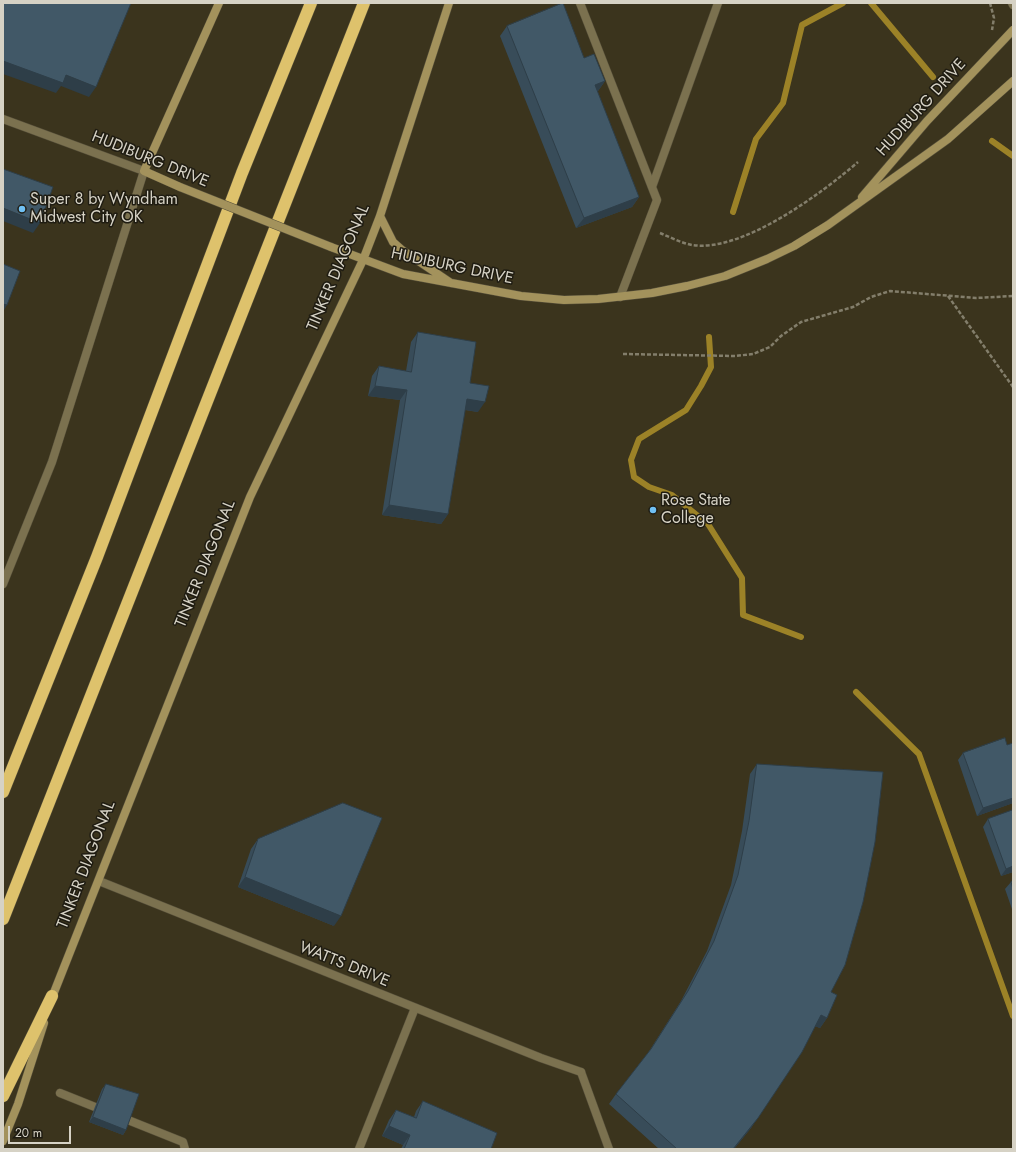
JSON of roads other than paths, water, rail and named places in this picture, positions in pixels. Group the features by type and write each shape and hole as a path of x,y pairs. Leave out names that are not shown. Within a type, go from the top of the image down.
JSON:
{"highway":[{"path":"3,792 97,557 242,173 311,3"},
{"path":"3,919 364,3"},
{"path":"3,1096 52,996"}],"street":[{"path":"3,584 52,462 144,171 219,3"},
{"name":"TINKER DIAGONAL","path":"3,1141 18,1104 52,996 138,776 250,497 363,260 380,216 449,3"},
{"path":"580,3 657,200 620,297"},
{"path":"652,187 718,3"},
{"name":"HUDIBURG DRIVE","path":"854,206 927,121 1013,30"},
{"name":"HUDIBURG DRIVE","path":"3,119 144,171 180,187 363,260 403,274 455,285 521,296 557,299 620,297 652,294 725,276 794,246 854,206 948,139 1013,81"},
{"path":"380,216 393,242 402,250 455,285"},
{"name":"WATTS DRIVE","path":"98,881 541,1058 580,1072 609,1149"},
{"path":"359,1149 415,1008"},
{"path":"60,1093 95,1107"},
{"path":"128,1120 183,1142 185,1149"}],"waterway":[{"path":"733,212 756,139 783,103 802,25 843,3"},
{"path":"871,3 933,77"},
{"path":"992,141 1013,156"},
{"path":"709,337 711,367 701,386 686,410 639,439 631,460 634,477 649,487 672,495 708,524 742,578 743,615 801,637"},
{"path":"856,692 919,754 1013,1016"}],"place":[{"name":"Super 8 by Wyndham Midwest City OK","path":"22,209"},
{"name":"Rose State College","path":"653,510"}]}
